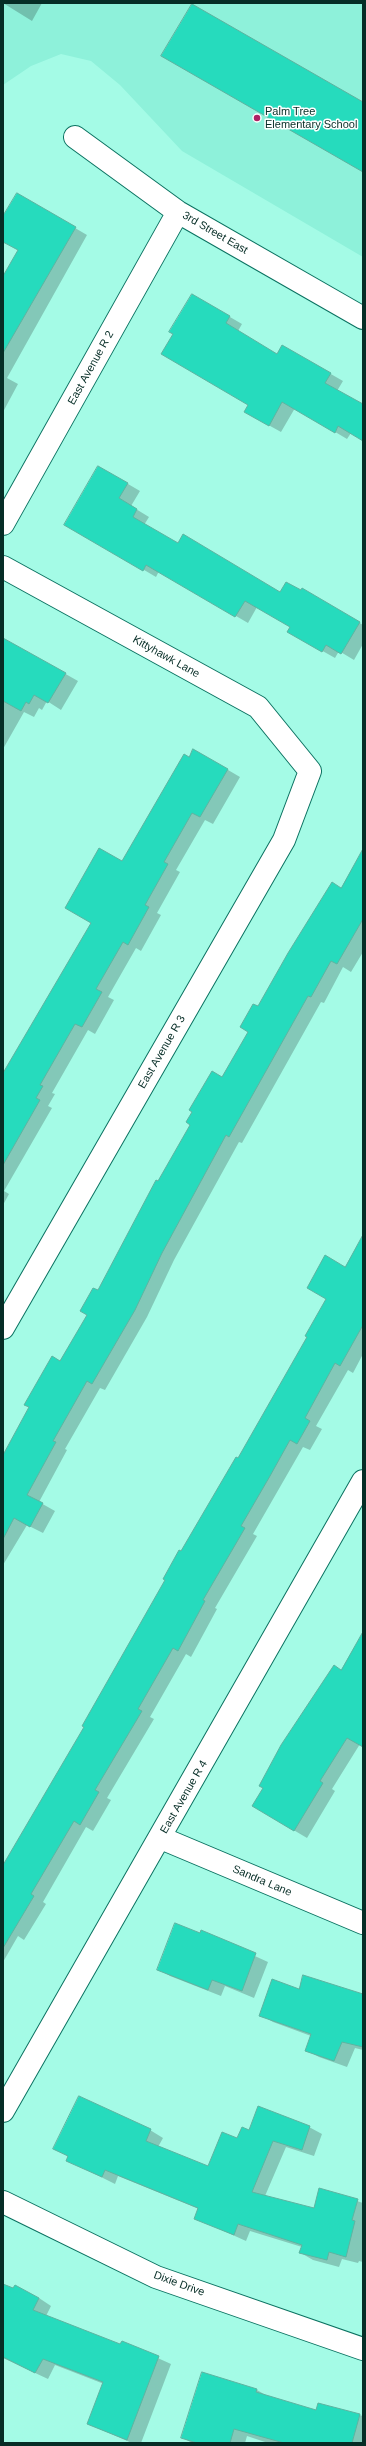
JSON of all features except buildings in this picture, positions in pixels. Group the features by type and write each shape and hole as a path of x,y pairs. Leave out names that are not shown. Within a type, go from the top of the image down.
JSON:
{"street":[{"name":"3rd Street East","path":"75,137 178,212 363,318"},
{"name":"East Avenue R 2","path":"3,524 178,212"},
{"name":"Kittyhawk Lane","path":"3,567 258,707 310,771"},
{"name":"East Avenue R 3","path":"3,1328 284,840 310,771"},
{"name":"East Avenue R 4","path":"3,2111 161,1838 363,1481"},
{"name":"Sandra Lane","path":"161,1838 363,1923"},
{"name":"Dixie Drive","path":"3,2202 156,2277 363,2349"}],"shaded area":[{"name":"Palm Tree Elementary School","path":"3,3 363,3 363,257 182,151 120,85 91,61 61,54 31,66 3,85"}],"place":[{"name":"Palm Tree Elementary School","path":"257,118"}]}
